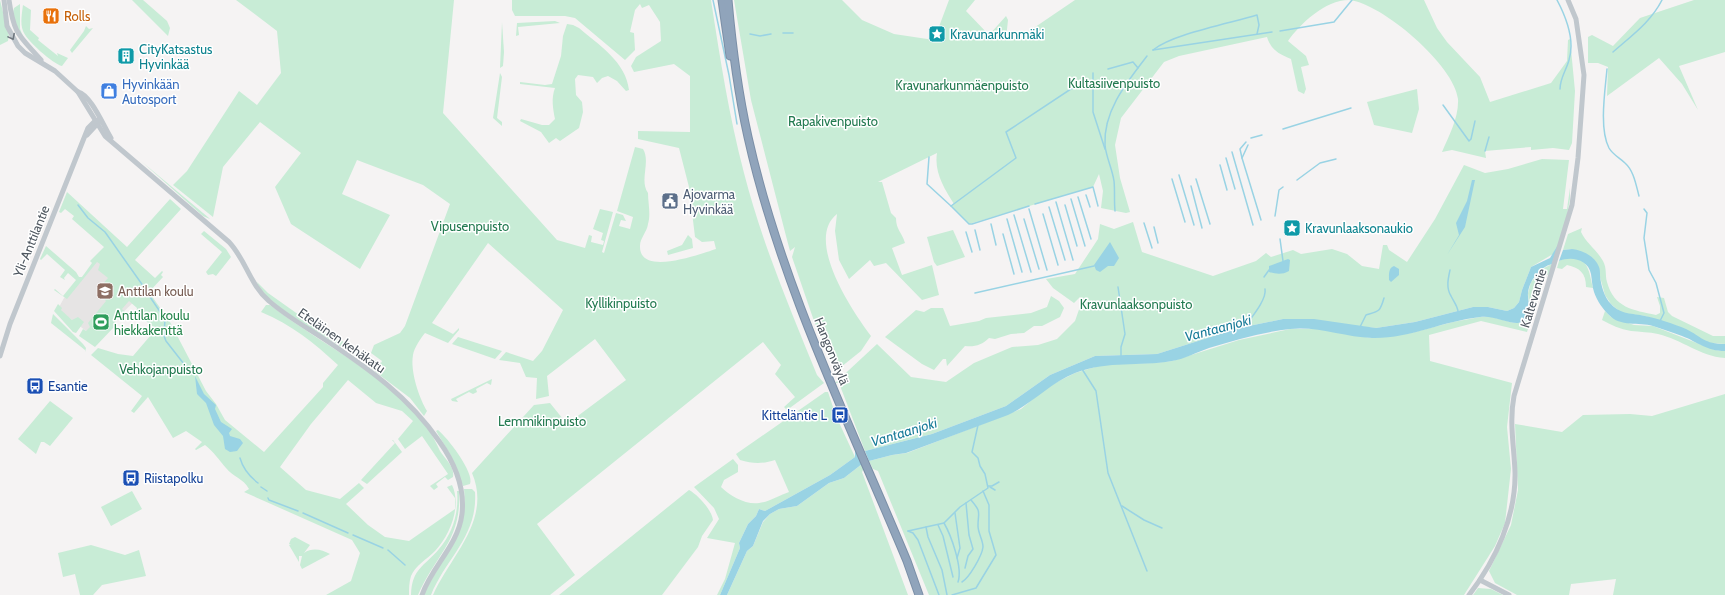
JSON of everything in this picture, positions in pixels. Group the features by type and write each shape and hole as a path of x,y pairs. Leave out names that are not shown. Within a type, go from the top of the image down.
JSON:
{"highway":[{"name":"Hangonväylä","path":"722,0 728,46 742,108 764,196 784,260 804,315 858,446 878,490 919,595"},
{"name":"Hangonväylä","path":"728,0 742,108"}],"street":[{"name":"Eteläinen kehäkatu","path":"4,0 7,26 14,41 26,53 41,61 67,80 78,92 106,136 229,242 241,257 251,281 267,300 390,386 423,419 442,446 459,479 462,501 461,520 455,538 428,580 422,595"},
{"name":"Eteläinen kehäkatu","path":"9,0 14,26 24,44 41,61"},
{"name":"Kaltevantie","path":"1469,595 1480,580 1499,544 1512,507 1515,480 1511,425 1512,407 1564,235 1573,199 1584,75 1579,32 1573,10 1568,0"},
{"name":"Yli-Anttilantie","path":"0,356 10,324 89,126 97,121"},
{"path":"1480,580 1509,595"}],"shaded area":[{"name":"Anttilan koulu","path":"99,258 142,294 115,320 86,331 58,309 64,298"}],"green space":[{"path":"0,0 9,36 8,41 0,45"},
{"path":"132,0 143,0 167,21 170,28 168,36"},
{"path":"236,0 454,0 443,113 557,240 585,248 589,235 592,236 591,242 603,245 604,241 601,240 603,233 593,229 600,209 613,212 602,252 604,253 616,213 623,215 626,221 621,220 619,226 630,229 633,217 617,211 635,147 643,149 646,160 645,182 648,193 649,216 647,227 640,246 642,255 649,260 659,262 672,261 716,249 714,241 702,242 695,237 689,187 679,148 638,139 638,131 690,132 690,76 674,64 634,72 631,66 636,57 661,41 660,22 649,5 642,8 640,4 635,10 630,32 634,33 635,50 625,60 575,18 565,16 515,16 512,10 512,0 711,0 729,109 751,199 787,301 817,375 824,383 787,410 784,407 795,397 775,374 781,365 763,342 537,524 575,575 550,595 433,595 467,537 473,522 477,506 477,490 472,473 534,405 550,403 567,424 626,380 595,339 547,376 549,396 536,399 537,378 526,377 520,363 499,360 506,352 533,361 542,351 563,310 488,243 432,323 453,334 459,328 459,330 448,343 425,333 414,352 412,361 414,376 418,392 427,411 424,416 410,398 365,364 371,358 381,363 382,361 371,353 374,345 400,333 405,326 450,204 423,185 357,160 342,194 390,215 360,269 291,224 275,187 301,153 260,122 223,167 213,217 173,185 187,171 239,91 257,105 281,73 277,31"},
{"path":"734,0 842,0 862,20 894,34 934,40 949,0 975,0 966,11 989,35 1006,16 1008,20 1006,39 1019,38 1075,0 1349,0 1340,1 1322,8 1299,27 1288,41 1306,56 1309,65 1301,67 1306,89 1304,94 1298,91 1291,59 1276,51 1267,37 1179,56 1164,62 1121,118 1115,145 1120,178 1130,212 1126,213 1101,208 1103,191 1099,174 1093,187 969,224 951,206 954,204 943,186 938,173 936,160 937,153 878,182 882,182 891,213 896,218 897,225 904,239 905,243 892,248 902,275 932,265 939,295 922,300 886,263 874,266 870,260 849,279 839,260 835,231 837,214 828,226 826,241 829,258 835,276 844,294 871,336 861,351 836,371 814,321 792,257 795,247 790,251 751,100"},
{"path":"1349,0 1424,0 1437,28 1447,42 1480,77 1490,102 1551,83 1567,61 1568,40 1570,39 1575,91 1572,143 1569,150 1553,148 1531,150 1531,147 1485,151 1486,158 1452,150 1442,152 1457,113 1458,99 1454,85 1431,54 1415,38 1380,12 1363,4"},
{"path":"1694,0 1725,0 1725,52 1679,66 1698,110 1682,84 1659,58 1607,96 1608,67 1598,63 1588,63 1588,37 1592,35 1613,46 1640,18"},
{"path":"20,4 20,29 23,36 17,27 13,15 14,8"},
{"path":"23,5 31,10 30,30 39,38 38,40 58,56 57,53 68,58 62,66 34,46 25,35 22,25"},
{"path":"555,21 560,23 518,27 519,35 516,36 517,23"},
{"path":"502,22 504,52 503,66 500,68"},
{"path":"567,24 579,28 610,55 623,71 629,90 626,91 617,81 608,76 602,78 597,83 593,77 578,75 575,79 576,95 582,102 583,112 579,128 560,141 556,138 549,143 541,132 520,121 521,119 542,125 549,125 555,119 553,100 555,88 520,84 520,82 545,85 552,84 561,56 563,36"},
{"path":"86,26 89,29 93,28 72,53 70,50"},
{"path":"500,73 502,77 497,118 502,122 502,126 493,118"},
{"path":"1417,89 1419,109 1412,133 1374,125 1367,102"},
{"name":"Kravunlaaksonpuisto","path":"1542,159 1569,160 1563,209 1567,209 1570,188 1570,199 1567,215 1559,243 1553,254 1531,267 1519,302 1514,308 1507,311 1488,307 1473,307 1415,322 1376,328 1283,319 1239,328 1157,354 1095,356 1050,375 1006,406 932,434 865,451 839,383 835,383 877,344 911,377 946,382 974,363 1012,347 1038,345 1057,339 1075,321 1082,301 1080,297 1074,303 1053,288 1046,279 1075,274 1098,239 1100,224 1114,229 1133,222 1142,252 1213,276 1256,261 1266,253 1271,257 1293,250 1301,254 1332,249 1347,254 1362,266 1379,269 1383,245 1387,245 1389,250 1407,262 1435,219 1464,165 1485,173 1508,169"},
{"path":"141,161 209,218 210,219 203,216"},
{"name":"Vehkojanpuisto","path":"67,192 127,247 170,199 181,209 135,260 155,278 162,271 163,272 161,275 163,277 149,292 170,322 206,391 216,404 225,420 264,452 323,387 323,383 338,365 292,328 261,312 266,305 270,305 290,320 355,362 396,394 414,412 430,432 440,451 453,470 453,477 448,480 445,477 436,484 438,487 434,490 430,486 448,474 422,436 405,449 398,439 413,421 402,411 376,403 348,380 311,424 280,467 306,490 340,499 359,483 364,488 346,504 368,525 385,537 409,541 455,509 455,498 447,487 452,485 456,502 455,511 453,520 450,529 435,551 413,572 410,581 409,595 326,595 351,581 360,553 352,540 244,492 249,489 247,485 229,471 205,445 196,450 195,449 202,442 186,431 173,438 148,397 134,413 131,411 142,396 91,355 98,348 118,354 133,356 156,329 136,313 137,308 129,301 122,309 125,312 119,318 117,317 114,327 95,347 79,336 83,329 86,331 90,327 88,323 106,301 104,299 109,292 101,286 108,278 98,270 100,264 97,262 67,299 54,290 55,289 63,296 76,280 68,273 64,278 65,280 60,277 65,270 47,254 41,260 40,259 46,246 76,272 79,277 82,277 92,263 90,261 104,247 72,219 74,216 65,209 61,213 59,212"},
{"path":"1582,228 1581,232 1583,236 1603,261 1610,291 1620,303 1632,309 1656,315 1660,313 1660,306 1657,297 1664,298 1668,312 1672,316 1713,336 1725,336 1725,344 1707,343 1686,330 1645,316 1627,314 1619,311 1611,304 1605,295 1600,277 1572,249 1563,250 1568,234"},
{"path":"953,230 965,257 937,266 934,262 927,237"},
{"path":"204,231 226,249 231,257 216,276 213,274 208,275 206,272 222,252 201,234"},
{"path":"688,235 692,239 693,248 668,255 667,251 682,245"},
{"path":"1566,258 1579,259 1584,262 1589,271 1593,288 1586,287 1585,278 1579,270 1567,265 1562,269 1557,268 1559,261"},
{"path":"1552,264 1549,274 1545,276 1527,332 1481,321 1429,335 1430,361 1512,383 1507,427 1511,469 1505,523 1495,546 1464,595 929,595 878,471 873,469 869,461 907,453 1021,409 1045,389 1059,381 1075,373 1105,364 1155,363 1172,361 1239,340 1290,329 1318,329 1371,338 1411,333 1453,322 1480,317 1492,317 1514,323 1520,323 1527,320 1530,315 1528,293 1531,282 1544,268"},
{"path":"257,282 268,293 309,322 363,353 361,356 356,357 285,311 262,291"},
{"path":"1051,296 1059,301 1064,308 1060,317 1042,326 1034,326 1024,333 1011,334 995,339 989,338 978,345 965,346 947,366 946,359 943,359 934,370 922,364 885,337 916,310 924,312 931,308 943,308 950,326 979,321 986,318 1031,313 1047,307"},
{"path":"58,304 62,308 61,310 72,320 78,317 84,322 76,333 73,332 54,311"},
{"path":"1605,311 1611,317 1634,325 1653,326 1715,350 1725,351 1725,358 1707,354 1658,334 1631,331 1616,327 1602,320"},
{"path":"53,314 83,344 86,348 85,352 85,350 51,323"},
{"path":"458,337 502,351 495,359 452,344"},
{"path":"492,379 491,385 487,383 476,389 477,392 473,394 469,392 456,399 458,402 452,401 451,399"},
{"path":"825,392 828,392 836,416 855,457 830,475 765,511 759,509 756,516 748,524 739,543 740,548 720,595 717,595 725,579 735,543 707,538 719,519 714,508 694,487 733,459 738,465 738,472 724,480 721,487 734,497 749,503 759,503 771,500 789,492 775,460 762,463 749,462 740,460 736,454"},
{"path":"1725,394 1725,595 1613,595 1616,579 1571,584 1569,595 1517,595 1495,583 1489,571 1511,525 1518,490 1515,424 1562,432 1583,415 1630,414 1652,416"},
{"path":"50,401 73,418 50,446 44,442 41,442 36,454 18,439"},
{"path":"438,430 448,440 464,464 468,472 470,484 463,486 450,454 436,431"},
{"path":"393,440 402,452 367,484 361,480 395,443"},
{"path":"862,464 864,468 862,472 908,595 727,595 747,551 753,546 763,522 770,514 779,509 797,506 829,483 844,478"},
{"path":"464,489 472,489 475,492 475,508 472,521 460,546 437,582 431,595 424,595 458,534 464,506"},
{"path":"689,490 704,503 713,520 702,536 698,547 662,595 559,595"},
{"path":"132,491 142,509 111,526 101,507"},
{"path":"457,491 459,491 459,508 452,535 418,595 411,595 416,573 434,555 448,536 456,514"},
{"path":"295,537 310,545 304,553 311,550 317,550 330,554 302,569 300,565 302,556 299,556 299,562 289,545 291,545 289,544 291,539"},
{"path":"91,545 125,555 139,550 146,576 102,585 93,595 80,595 75,574 63,577 58,553"},
{"path":"1478,588 1491,589 1503,595 1473,595"}],"water":[{"path":"1472,180 1475,180 1465,227 1447,255 1459,235 1456,223 1467,201"},
{"path":"1110,242 1119,258 1114,266 1108,266 1100,272 1096,270 1094,265"},
{"path":"1559,243 1552,264 1539,271 1530,284 1528,293 1529,316 1524,322 1514,323 1490,317 1480,317 1386,338 1362,337 1300,328 1270,332 1209,348 1177,360 1160,363 1100,366 1088,369 1075,373 1057,382 1025,405 1008,415 906,453 869,461 865,451 932,434 1006,406 1050,375 1095,356 1157,354 1239,328 1283,319 1314,319 1376,328 1415,322 1473,307 1488,307 1507,311 1514,308 1519,302 1531,267 1550,258"},
{"path":"1572,249 1588,254 1597,263 1600,269 1601,283 1605,294 1615,308 1623,312 1655,318 1676,325 1712,343 1725,344 1725,351 1707,348 1682,336 1653,326 1624,323 1613,319 1600,305 1597,299 1593,290 1591,274 1586,265 1583,262 1574,259 1559,261 1563,250"},
{"path":"1288,259 1290,260 1289,271 1279,274 1269,272 1269,266"},
{"path":"1394,266 1399,269 1399,275 1391,282 1389,280 1389,272"},
{"path":"195,376 204,394 216,405 215,409 221,422 232,429 229,433 230,436 240,439 243,443 237,451 230,452 225,449 223,436 214,425 206,403 197,394"},
{"path":"855,447 862,464 844,478 829,483 797,506 779,509 770,514 763,521 753,546 747,551 727,595 720,595 740,548 739,543 748,524 756,516 759,509 765,511 830,475 855,457"}],"waterway":[{"path":"713,0 729,75 737,124"},
{"path":"1280,31 1334,22 1352,0"},
{"path":"1557,0 1569,29 1571,45 1571,53 1562,78 1560,89"},
{"path":"1613,52 1646,22 1662,0"},
{"path":"1153,50 1162,44 1187,34 1257,15 1259,25 1257,34"},
{"path":"1153,50 1272,32"},
{"path":"783,33 793,33"},
{"path":"750,34 760,36 771,34"},
{"path":"1115,211 1114,181 1105,145 1105,132 1112,109 1124,87 1147,56"},
{"path":"1108,69 1133,62 1138,68"},
{"path":"1607,69 1603,120 1606,140 1609,148 1631,170 1639,196"},
{"path":"1093,73 1093,112 1105,149"},
{"path":"929,157 927,184 951,206 1016,158 1006,132 1086,79"},
{"path":"1443,105 1469,141 1471,139 1475,121"},
{"path":"1283,129 1351,108"},
{"path":"1251,138 1262,135"},
{"path":"1485,151 1489,137"},
{"path":"1242,158 1240,149 1246,142"},
{"path":"1248,145 1242,158 1261,220"},
{"path":"1232,152 1253,225"},
{"path":"1226,158 1235,189"},
{"path":"1297,180 1320,163 1336,159"},
{"path":"1220,165 1227,190"},
{"path":"1179,175 1194,225"},
{"path":"1172,179 1185,222"},
{"path":"1196,179 1210,224"},
{"path":"1191,186 1202,228"},
{"path":"1035,204 1093,187 1098,206"},
{"path":"1275,216 1279,190 1283,187"},
{"path":"1086,195 1090,207"},
{"path":"1078,197 1091,239"},
{"path":"1071,199 1085,246"},
{"path":"1056,202 1073,260"},
{"path":"78,205 88,218 105,232 146,290"},
{"path":"1065,205 1077,246"},
{"path":"951,206 969,224 1029,206"},
{"path":"1049,207 1065,260"},
{"path":"1029,209 1047,270"},
{"path":"1644,209 1647,213 1644,238 1649,270 1656,283 1664,313 1659,323"},
{"path":"1043,214 1058,265"},
{"path":"1014,215 1031,272"},
{"path":"1007,219 1022,272"},
{"path":"1024,219 1039,269"},
{"path":"1144,223 1152,248"},
{"path":"991,224 996,245"},
{"path":"1154,227 1158,243"},
{"path":"975,230 980,250"},
{"path":"966,232 972,252"},
{"path":"1003,234 1014,274"},
{"path":"1280,239 1283,261"},
{"path":"975,293 1094,266"},
{"path":"1264,277 1269,270"},
{"path":"1450,270 1448,290 1458,311"},
{"path":"1118,287 1125,334 1121,347 1121,356"},
{"name":"Vantaanjoki","path":"1244,328 1261,304 1265,289"},
{"path":"148,294 165,319 164,336 166,341 191,373"},
{"path":"1360,327 1366,315 1376,312 1380,308 1384,298"},
{"path":"1082,369 1096,391 1108,473 1147,571"},
{"path":"908,531 944,523 960,507 988,488 985,474 980,466 978,458 972,452 978,425"},
{"path":"240,458 247,472 258,483"},
{"path":"988,486 992,486 999,482"},
{"path":"261,487 267,491"},
{"path":"990,487 995,490"},
{"path":"952,595 976,588 996,555 989,531 989,505 983,491"},
{"path":"268,498 269,500 298,511"},
{"path":"962,582 975,566 983,547 978,529 978,510 971,500"},
{"path":"965,568 968,556 973,549 969,535 966,503"},
{"path":"1122,506 1144,520 1162,528"},
{"path":"303,513 348,533"},
{"path":"955,513 960,548 957,558"},
{"path":"944,523 950,535 958,560 958,582"},
{"path":"938,525 943,536 953,577"},
{"path":"926,527 928,537 942,570 947,595"},
{"path":"908,531 913,533 918,540 939,595"},
{"path":"353,535 383,548"},
{"path":"388,550 405,565"}],"place":[{"name":"Rolls","path":"51,16"},
{"name":"Kravunarkunmäki","path":"937,34"},
{"name":"CityKatsastus Hyvinkää","path":"126,56"},
{"name":"Hyvinkään Autosport","path":"109,91"},
{"name":"Ajovarma Hyvinkää","path":"670,201"},
{"name":"Kravunlaaksonaukio","path":"1292,228"},
{"name":"Anttilan koulu","path":"105,291"},
{"name":"Anttilan koulu hiekkakenttä","path":"101,322"},
{"name":"Esantie","path":"35,386"},
{"name":"Kitteläntie L","path":"840,415"},
{"name":"Riistapolku","path":"131,478"}],"park label":[{"name":"Kultasiivenpuisto","path":"1114,83"},
{"name":"Kravunarkunmäenpuisto","path":"962,85"},
{"name":"Rapakivenpuisto","path":"833,121"},
{"name":"Vipusenpuisto","path":"470,226"},
{"name":"Kyllikinpuisto","path":"621,303"},
{"name":"Lemmikinpuisto","path":"542,421"}]}
